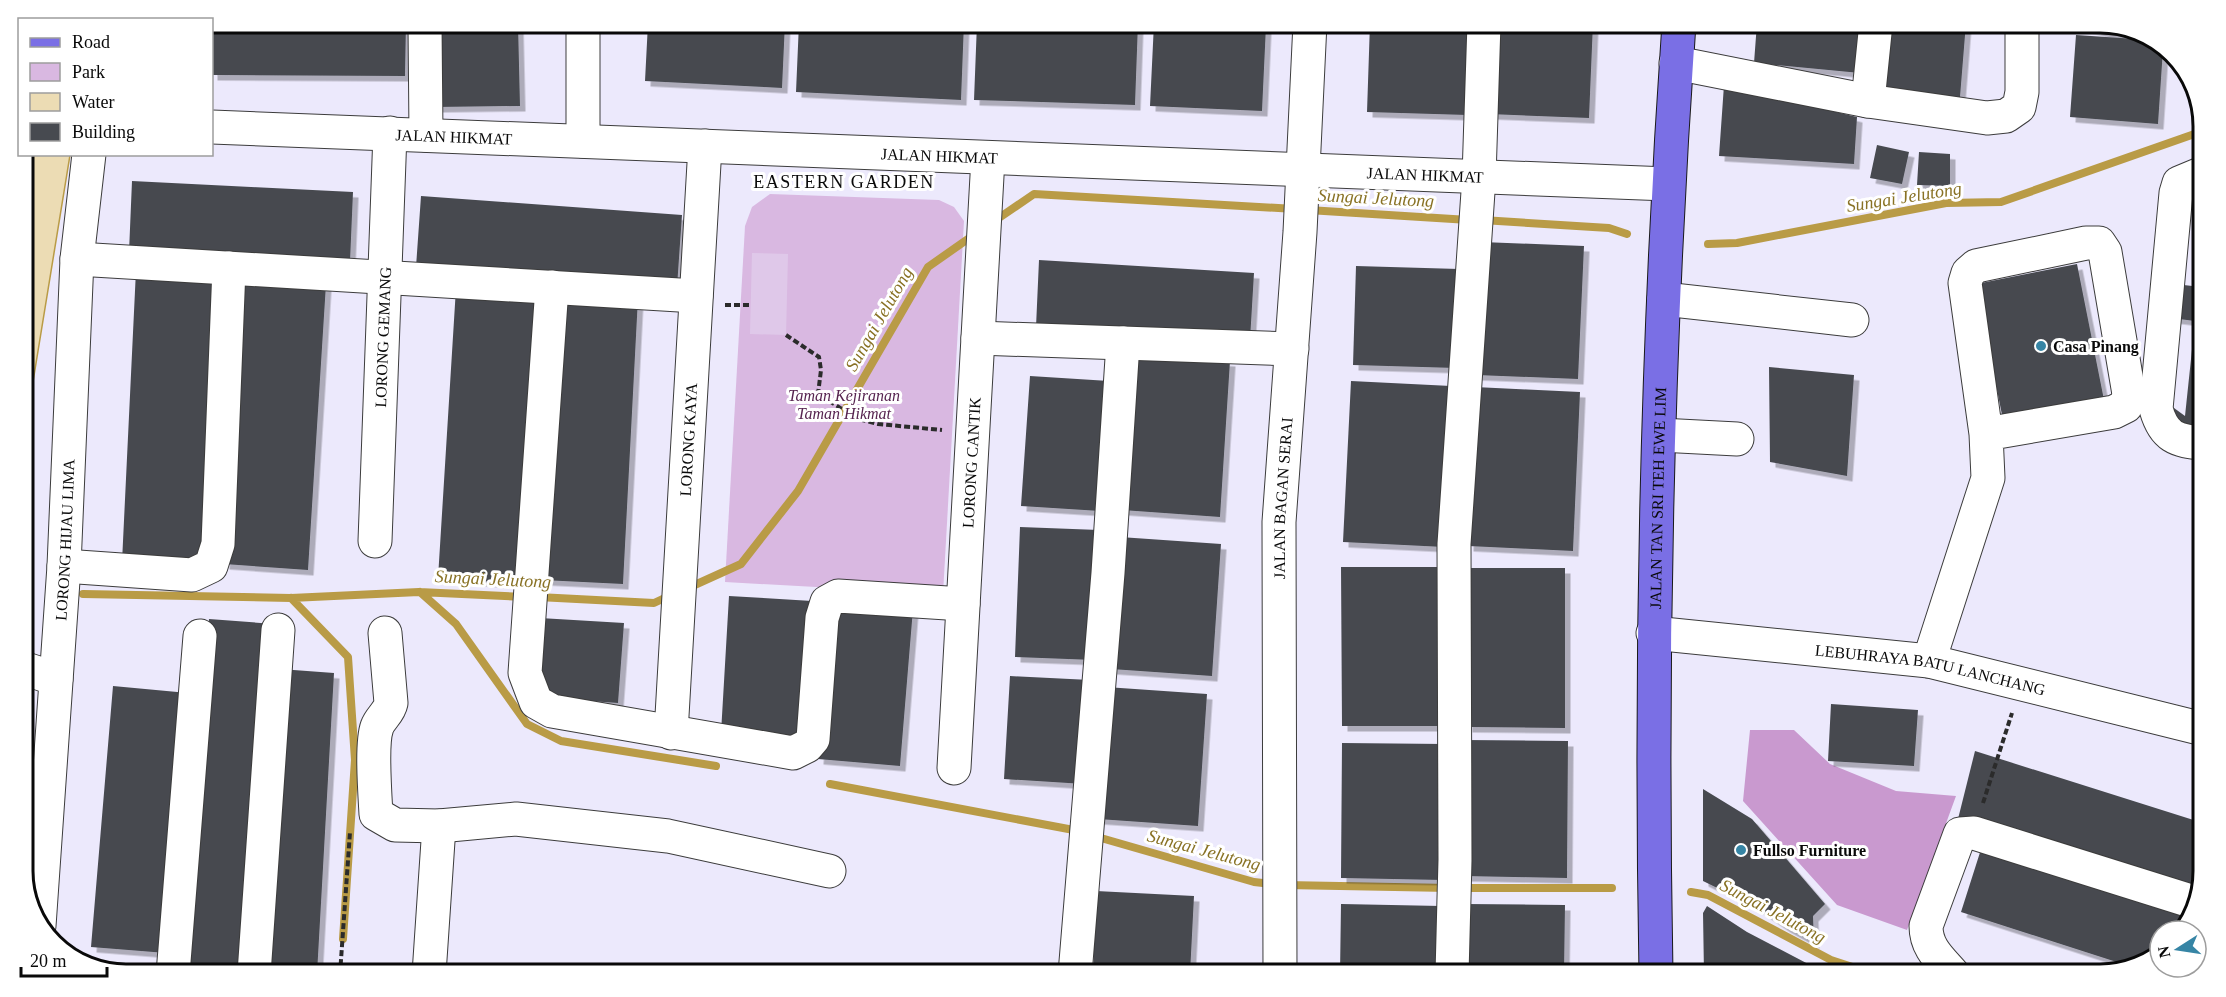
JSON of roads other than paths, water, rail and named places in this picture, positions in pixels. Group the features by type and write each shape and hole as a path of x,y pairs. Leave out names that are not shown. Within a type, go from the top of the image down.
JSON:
{"main road":[{"name":"JALAN TAN SRI TEH EWE LIM","path":"1656,964 1653,633 1668,184 1678,33"}],"street":[{"path":"425,33 426,135"},
{"path":"583,33 583,141"},
{"name":"JALAN BAGAN SERAI","path":"1280,964 1279,522 1300,232 1310,33"},
{"path":"1452,964 1455,860 1454,544 1478,185 1484,33"},
{"path":"1868,101 1875,33"},
{"path":"1676,63 1868,101 1987,118 2006,116 2019,107 2022,92 2024,33"},
{"name":"JALAN HIKMAT","path":"213,126 705,146 987,173 1303,176 1478,185 1668,184"},
{"name":"LORONG GEMANG","path":"375,541 390,133"},
{"name":"LORONG KAYA","path":"671,733 705,146"},
{"name":"LORONG HIJAU LIMA","path":"40,908 64,566 77,259 89,156"},
{"name":"LORONG CANTIK","path":"954,768 987,173"},
{"path":"2193,177 2179,183 2176,193 2156,409 2160,423 2168,434 2182,441 2193,442"},
{"path":"1929,661 1988,478 1986,440 1965,283 1968,273 1976,266 2099,243 2105,252 2129,394 2126,406 2114,412 1986,440"},
{"path":"77,259 696,296"},
{"path":"64,566 192,575 211,566 218,544 229,268"},
{"path":"552,287 525,673 536,702 552,711 793,753 807,746 813,739 822,618 827,602 838,596 963,604"},
{"path":"1664,299 1852,320"},
{"path":"978,338 1292,349"},
{"path":"1076,964 1123,343"},
{"path":"1660,435 1737,439"},
{"path":"255,964 278,630"},
{"path":"385,633 391,703 389,711 377,727 374,786 376,814 395,825 438,826 516,819 668,836 829,871"},
{"name":"LEBUHRAYA BATU LANCHANG","path":"1653,633 1929,661 2193,726"},
{"path":"174,964 200,636"},
{"path":"33,671 56,679"},
{"path":"430,964 438,826"},
{"path":"1943,964 1931,950 1926,938 1926,926 1955,841 1960,834 1974,833 2188,900"}],"water":[{"path":"33,156 70,156 33,382"}],"waterway":[{"name":"Sungai Jelutong","path":"1708,244 1737,243 1946,203 2001,202 2193,135"},
{"name":"Sungai Jelutong","path":"993,222 1034,194 1295,209"},
{"name":"Sungai Jelutong","path":"1308,210 1469,220"},
{"name":"Sungai Jelutong","path":"1482,220 1609,228 1627,234"},
{"name":"Sungai Jelutong","path":"688,588 741,564 798,491 928,267 975,234"},
{"name":"Sungai Jelutong","path":"83,594 291,598 419,592 525,597"},
{"name":"Sungai Jelutong","path":"420,592 456,624 527,724 561,741 716,766"},
{"name":"Sungai Jelutong","path":"538,597 654,603 671,595"},
{"path":"291,598 348,657 355,760 343,939"},
{"name":"Sungai Jelutong","path":"830,784 1079,831"},
{"name":"Sungai Jelutong","path":"1094,836 1254,882 1272,884"},
{"name":"Sungai Jelutong","path":"1285,885 1449,888"},
{"name":"Sungai Jelutong","path":"1462,888 1612,888"},
{"name":"Sungai Jelutong","path":"1691,892 1708,895 1831,960 1843,964"}],"place":[{"name":"Casa Pinang","path":"2041,346"},
{"name":"Fullso Furniture","path":"1741,850"}],"district":[{"name":"EASTERN GARDEN","path":"844,182"}],"park label":[{"name":"Taman Kejiranan Taman Hikmat","path":"844,404"}]}
